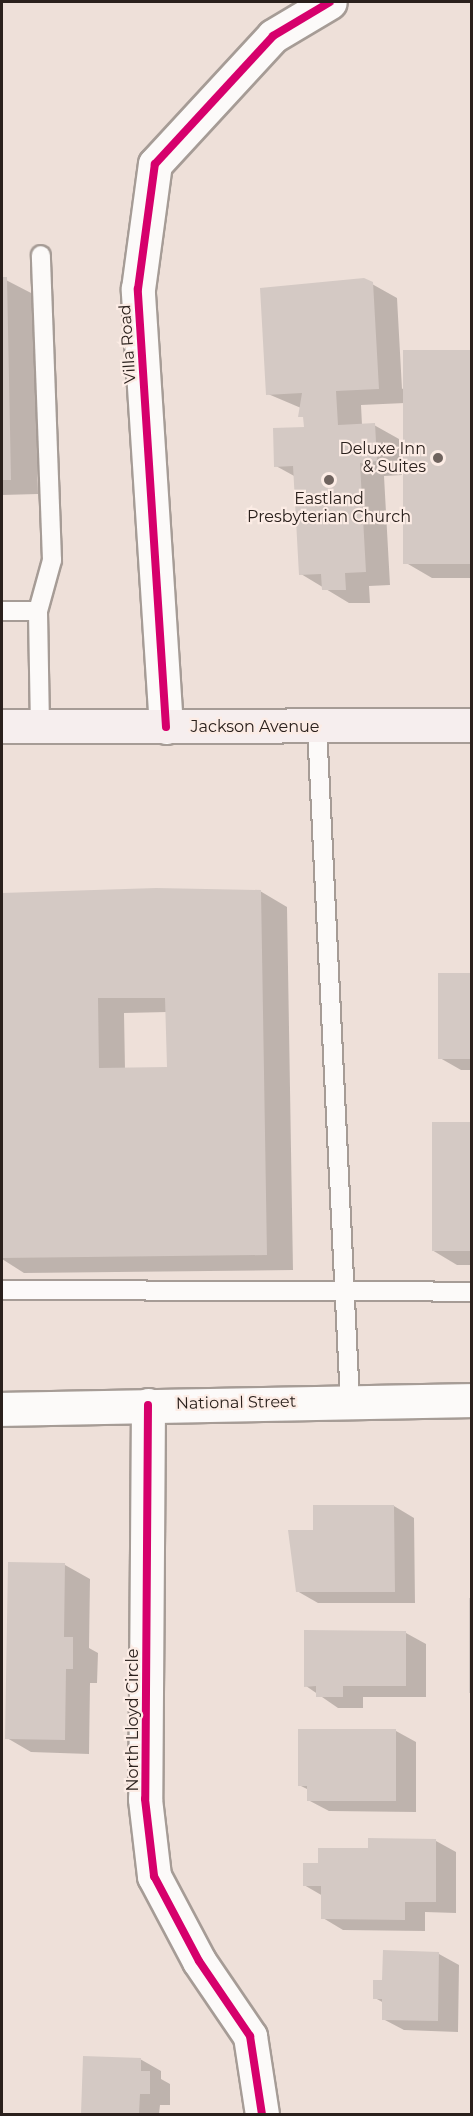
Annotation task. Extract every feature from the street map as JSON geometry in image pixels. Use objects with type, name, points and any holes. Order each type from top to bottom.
[{"type":"main road","name":"Jackson Avenue","points":[[2,726],[471,725]]},
{"type":"street","name":"Villa Road","points":[[166,727],[138,289],[155,164],[273,36],[330,2]]},
{"type":"street","name":"National Street","points":[[2,1409],[471,1400]]},
{"type":"street","name":"North Lloyd Circle","points":[[148,1405],[146,1799],[154,1876],[199,1961],[250,2036],[262,2115]]},
{"type":"lane","points":[[40,726],[38,611],[52,560],[41,255]]},
{"type":"lane","points":[[2,611],[38,611]]},
{"type":"lane","points":[[317,727],[347,1290],[350,1401]]},
{"type":"lane","points":[[2,1290],[471,1292]]},
{"type":"building","points":[[2,277],[7,277],[11,480],[2,480]]},
{"type":"building","points":[[364,278],[373,282],[379,389],[336,391],[338,425],[375,423],[377,461],[360,463],[366,572],[345,573],[346,590],[322,590],[321,574],[299,575],[293,466],[274,467],[273,428],[304,427],[303,417],[298,417],[302,393],[266,395],[260,288]]},
{"type":"building","name":"Deluxe Inn & Suites","points":[[403,350],[472,350],[472,564],[403,564]]},
{"type":"building","points":[[156,888],[261,890],[267,1255],[2,1258],[2,893]],"holes":[[[98,998],[165,998],[167,1067],[99,1068]]]},
{"type":"building","points":[[438,973],[472,973],[472,1059],[438,1059]]},
{"type":"building","points":[[432,1122],[472,1122],[472,1251],[432,1251]]},
{"type":"building","points":[[313,1505],[394,1505],[395,1592],[296,1592],[288,1530],[313,1530]]},
{"type":"building","points":[[8,1562],[65,1563],[64,1637],[73,1637],[73,1669],[66,1669],[65,1740],[5,1739]]},
{"type":"building","points":[[469,1598],[472,1598],[472,1693],[469,1693]]},
{"type":"building","points":[[304,1630],[406,1631],[406,1686],[343,1686],[343,1697],[316,1697],[316,1686],[304,1687]]},
{"type":"building","points":[[298,1729],[396,1729],[396,1801],[307,1801],[307,1786],[298,1786]]},
{"type":"building","points":[[368,1838],[436,1839],[436,1902],[405,1902],[405,1920],[321,1919],[321,1886],[303,1886],[303,1863],[318,1863],[318,1848],[368,1848]]},
{"type":"building","points":[[383,1950],[439,1952],[438,2021],[382,2020],[382,1999],[373,1999],[373,1980],[382,1980]]},
{"type":"building","points":[[83,2056],[141,2058],[141,2071],[150,2071],[150,2094],[140,2094],[139,2114],[81,2114]]},
{"type":"cycle path","points":[[166,727],[138,289],[155,164],[273,36],[330,2]]},
{"type":"cycle path","points":[[148,1405],[145,1799],[154,1876],[199,1961],[250,2036],[262,2114]]},
{"type":"place","name":"Deluxe Inn & Suites","points":[[438,458]]},
{"type":"place","name":"Eastland Presbyterian Church","points":[[329,480]]}]
